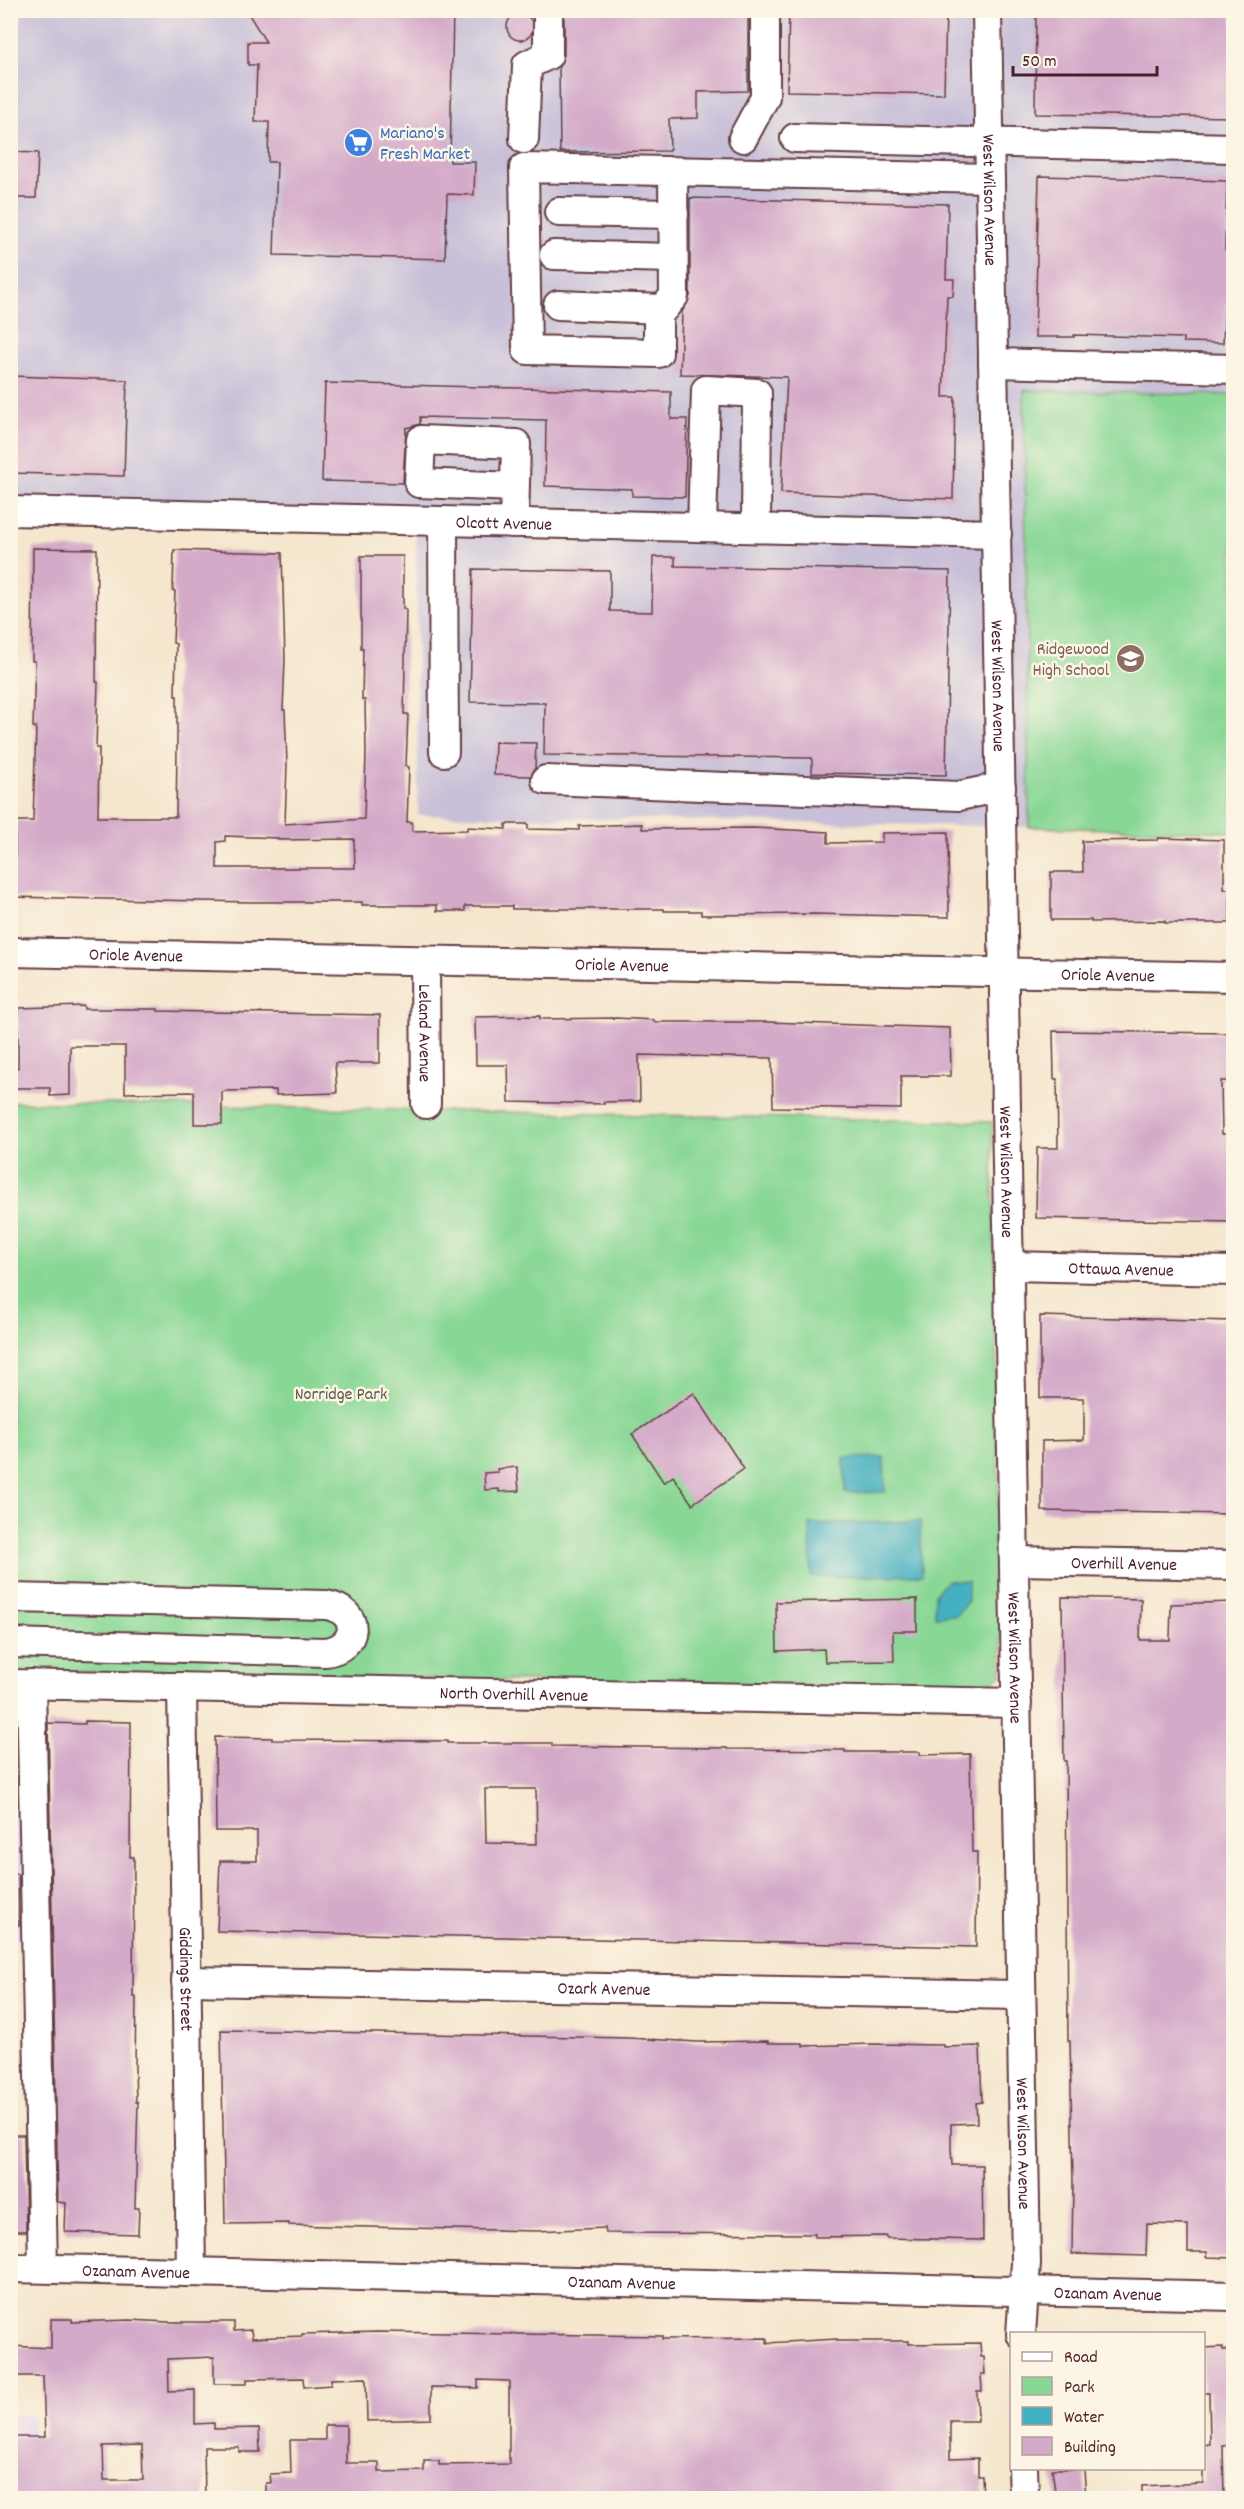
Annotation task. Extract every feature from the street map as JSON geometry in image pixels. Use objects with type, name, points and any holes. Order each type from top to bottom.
[{"type":"street","points":[[524,139],[527,65],[548,55],[548,10]]},
{"type":"street","points":[[743,138],[765,97],[765,10]]},
{"type":"street","name":"West Wilson Avenue","points":[[987,10],[1026,2263],[1021,2332]]},
{"type":"street","points":[[795,138],[1233,148]]},
{"type":"street","points":[[673,171],[674,296],[658,315],[658,353],[528,350],[524,168],[673,171],[990,178]]},
{"type":"street","points":[[559,212],[674,214]]},
{"type":"street","points":[[554,255],[674,258]]},
{"type":"street","points":[[558,305],[663,309]]},
{"type":"street","points":[[993,363],[1233,369]]},
{"type":"street","points":[[702,527],[706,390],[757,393],[756,528]]},
{"type":"street","points":[[514,523],[515,487]]},
{"type":"street","name":"Olcott Avenue","points":[[10,511],[997,534]]},
{"type":"street","points":[[443,521],[444,752]]},
{"type":"street","points":[[546,780],[959,796],[1001,787]]},
{"type":"street","name":"Oriole Avenue","points":[[10,952],[1233,977]]},
{"type":"street","name":"Leland Avenue","points":[[424,961],[426,1104]]},
{"type":"street","name":"Ottawa Avenue","points":[[1009,1266],[1233,1271]]},
{"type":"street","name":"Overhill Avenue","points":[[1014,1561],[1233,1565]]},
{"type":"street","points":[[10,1598],[326,1605],[344,1610],[350,1617],[351,1629],[349,1639],[344,1646],[336,1651],[325,1652],[10,1643]]},
{"type":"street","points":[[21,1684],[43,2268]]},
{"type":"street","name":"North Overhill Avenue","points":[[21,1684],[1017,1703]]},
{"type":"street","name":"Giddings Street","points":[[182,1687],[191,2272]]},
{"type":"street","name":"Ozark Avenue","points":[[186,1981],[1021,1995]]},
{"type":"street","name":"Ozanam Avenue","points":[[10,2268],[1233,2296]]},
{"type":"street","points":[[1023,2470],[1024,2499]]},
{"type":"shaded area","points":[[11,11],[1233,11],[1233,395],[1024,391],[1029,827],[418,815],[416,519],[11,507]]},
{"type":"shaded area","points":[[10,1698],[24,1698],[27,1938],[11,1938]]},
{"type":"shaded area","points":[[11,2415],[32,2415],[34,2498],[11,2498]]},
{"type":"green space","name":"Ridgewood High School","points":[[1024,390],[1233,395],[1233,832],[1029,827]]},
{"type":"green space","name":"Norridge Park","points":[[11,1102],[992,1122],[1002,1674],[984,1690],[11,1671]]},
{"type":"water","points":[[884,1457],[885,1492],[845,1493],[844,1458]]},
{"type":"water","points":[[920,1521],[922,1575],[811,1577],[810,1524]]},
{"type":"water","points":[[947,1581],[968,1581],[968,1601],[956,1615],[935,1616],[935,1594]]},
{"type":"building","name":"Mariano's Fresh Market","points":[[246,10],[453,10],[450,162],[475,162],[474,195],[447,194],[445,259],[274,255],[277,162],[268,162],[269,122],[255,122],[257,65],[248,65],[248,42],[266,42]]},
{"type":"building","points":[[564,10],[748,10],[748,91],[698,92],[698,118],[669,119],[670,151],[560,152],[559,66],[564,55]]},
{"type":"building","points":[[789,10],[946,10],[944,94],[787,91]]},
{"type":"building","points":[[1036,10],[1233,10],[1233,117],[1035,114]]},
{"type":"building","points":[[520,14],[529,18],[533,27],[529,36],[520,40],[511,36],[507,27],[511,18]]},
{"type":"building","points":[[10,152],[38,153],[36,198],[10,198]]},
{"type":"building","points":[[1039,176],[1227,181],[1225,250],[1233,250],[1233,300],[1225,300],[1223,343],[1183,342],[1183,338],[1074,335],[1074,337],[1035,337]]},
{"type":"building","points":[[690,198],[948,204],[946,279],[954,279],[953,296],[947,296],[943,397],[955,397],[953,499],[781,493],[787,377],[680,374],[682,312],[690,296]]},
{"type":"building","points":[[10,376],[127,380],[124,476],[10,473]]},
{"type":"building","points":[[325,383],[671,392],[671,419],[687,419],[685,497],[632,496],[632,489],[545,486],[546,420],[420,417],[420,424],[406,428],[403,483],[322,481]]},
{"type":"building","points":[[33,548],[97,549],[98,817],[176,817],[177,696],[175,696],[176,644],[173,643],[174,550],[282,553],[285,659],[283,710],[285,710],[287,764],[285,824],[364,819],[366,753],[365,700],[362,700],[361,556],[403,556],[403,609],[406,609],[404,714],[408,714],[406,766],[409,767],[407,822],[412,822],[412,831],[467,830],[467,827],[506,829],[506,824],[528,824],[528,829],[579,830],[579,826],[642,824],[642,829],[754,828],[828,832],[828,843],[882,842],[882,833],[948,832],[949,917],[814,914],[701,915],[701,911],[664,911],[664,909],[512,909],[512,906],[465,906],[465,911],[437,911],[437,905],[362,905],[362,902],[10,897],[10,860],[15,859],[15,821],[33,821],[36,727],[33,727],[35,661],[32,661]],"holes":[[[225,836],[278,838],[278,840],[354,839],[355,868],[217,868],[217,842],[225,841]]]},
{"type":"building","points":[[653,557],[675,557],[675,566],[950,571],[946,775],[812,773],[812,758],[544,755],[545,703],[470,702],[473,569],[610,571],[610,611],[652,612]]},
{"type":"building","points":[[495,742],[536,743],[535,768],[531,776],[494,775]]},
{"type":"building","points":[[1158,838],[1224,840],[1224,889],[1230,889],[1230,923],[1051,920],[1051,872],[1083,872],[1082,841],[1158,840]]},
{"type":"building","points":[[84,1006],[84,1009],[380,1015],[380,1063],[335,1063],[337,1093],[276,1095],[276,1090],[222,1092],[222,1124],[194,1124],[194,1092],[125,1093],[125,1046],[70,1046],[70,1095],[50,1096],[50,1088],[13,1088],[12,1068],[18,1068],[18,1008]]},
{"type":"building","points":[[540,1016],[540,1019],[616,1018],[654,1020],[654,1022],[767,1022],[950,1028],[951,1076],[901,1076],[901,1109],[773,1107],[772,1058],[639,1055],[640,1101],[604,1102],[604,1104],[509,1102],[508,1065],[476,1065],[475,1017]]},
{"type":"building","points":[[1053,1031],[1233,1033],[1233,1081],[1221,1081],[1222,1134],[1233,1134],[1233,1222],[1036,1218],[1037,1148],[1058,1148],[1057,1079],[1054,1079]]},
{"type":"building","points":[[1040,1316],[1233,1321],[1233,1514],[1042,1511],[1042,1441],[1084,1440],[1084,1411],[1083,1398],[1040,1398]]},
{"type":"building","points":[[694,1393],[744,1469],[692,1504],[673,1476],[664,1483],[632,1434]]},
{"type":"building","points":[[517,1467],[519,1491],[485,1490],[484,1473]]},
{"type":"building","points":[[1062,1597],[1141,1599],[1140,1640],[1170,1640],[1171,1604],[1233,1602],[1233,2258],[1207,2257],[1207,2252],[1188,2252],[1188,2225],[1147,2224],[1146,2256],[1072,2254],[1073,2182],[1070,2041],[1068,2041]]},
{"type":"building","points":[[917,1599],[917,1631],[893,1631],[894,1661],[825,1662],[824,1649],[777,1651],[776,1602]]},
{"type":"building","points":[[85,1721],[131,1722],[130,1857],[134,1857],[133,1997],[136,1997],[135,2067],[136,2102],[138,2102],[135,2208],[139,2208],[138,2234],[65,2232],[66,2203],[58,2202],[48,1723],[85,1724]]},
{"type":"building","points":[[215,1737],[272,1738],[272,1740],[552,1743],[552,1746],[845,1750],[845,1752],[920,1752],[920,1755],[970,1754],[972,1852],[977,1852],[976,1947],[217,1931],[220,1861],[257,1861],[257,1831],[216,1831]],"holes":[[[485,1789],[536,1789],[537,1844],[486,1843]]]},
{"type":"building","points":[[10,1874],[18,1874],[19,1925],[10,1925]]},
{"type":"building","points":[[221,2030],[628,2038],[698,2042],[768,2041],[768,2043],[803,2043],[803,2046],[873,2044],[980,2046],[982,2102],[976,2103],[977,2123],[951,2124],[951,2148],[952,2165],[982,2165],[983,2240],[886,2238],[886,2236],[815,2237],[815,2234],[605,2233],[605,2228],[535,2231],[289,2225],[289,2223],[225,2224]]},
{"type":"building","points":[[10,2135],[24,2135],[26,2231],[10,2231]]},
{"type":"building","points":[[51,2319],[72,2319],[72,2322],[130,2320],[234,2322],[234,2331],[251,2330],[252,2338],[377,2332],[662,2336],[662,2339],[767,2338],[767,2343],[837,2339],[837,2341],[908,2341],[908,2344],[980,2343],[985,2374],[981,2374],[982,2391],[977,2391],[978,2421],[950,2421],[950,2459],[978,2458],[978,2476],[982,2476],[983,2499],[266,2499],[266,2483],[271,2483],[270,2474],[291,2473],[290,2440],[325,2440],[325,2425],[346,2425],[346,2463],[379,2463],[379,2472],[424,2471],[424,2461],[439,2461],[439,2465],[509,2464],[509,2381],[478,2380],[478,2388],[431,2387],[431,2419],[367,2421],[366,2378],[331,2379],[331,2385],[304,2387],[303,2378],[247,2379],[247,2384],[214,2384],[214,2357],[168,2359],[169,2391],[195,2390],[195,2424],[214,2423],[214,2429],[259,2428],[260,2452],[239,2452],[239,2447],[204,2447],[205,2499],[10,2499],[10,2437],[45,2437],[43,2376],[10,2376],[10,2346],[51,2348]],"holes":[[[142,2445],[143,2480],[104,2480],[103,2446]]]},
{"type":"building","points":[[1223,2347],[1223,2350],[1233,2350],[1233,2445],[1223,2445],[1224,2499],[1142,2499],[1142,2486],[1203,2483],[1205,2445],[1210,2444],[1209,2393],[1205,2393],[1205,2348]]},
{"type":"building","points":[[1052,2470],[1084,2470],[1086,2499],[1056,2499]]},
{"type":"place","name":"Mariano's Fresh Market","points":[[359,142]]},
{"type":"place","name":"Ridgewood High School","points":[[1130,658]]}]
